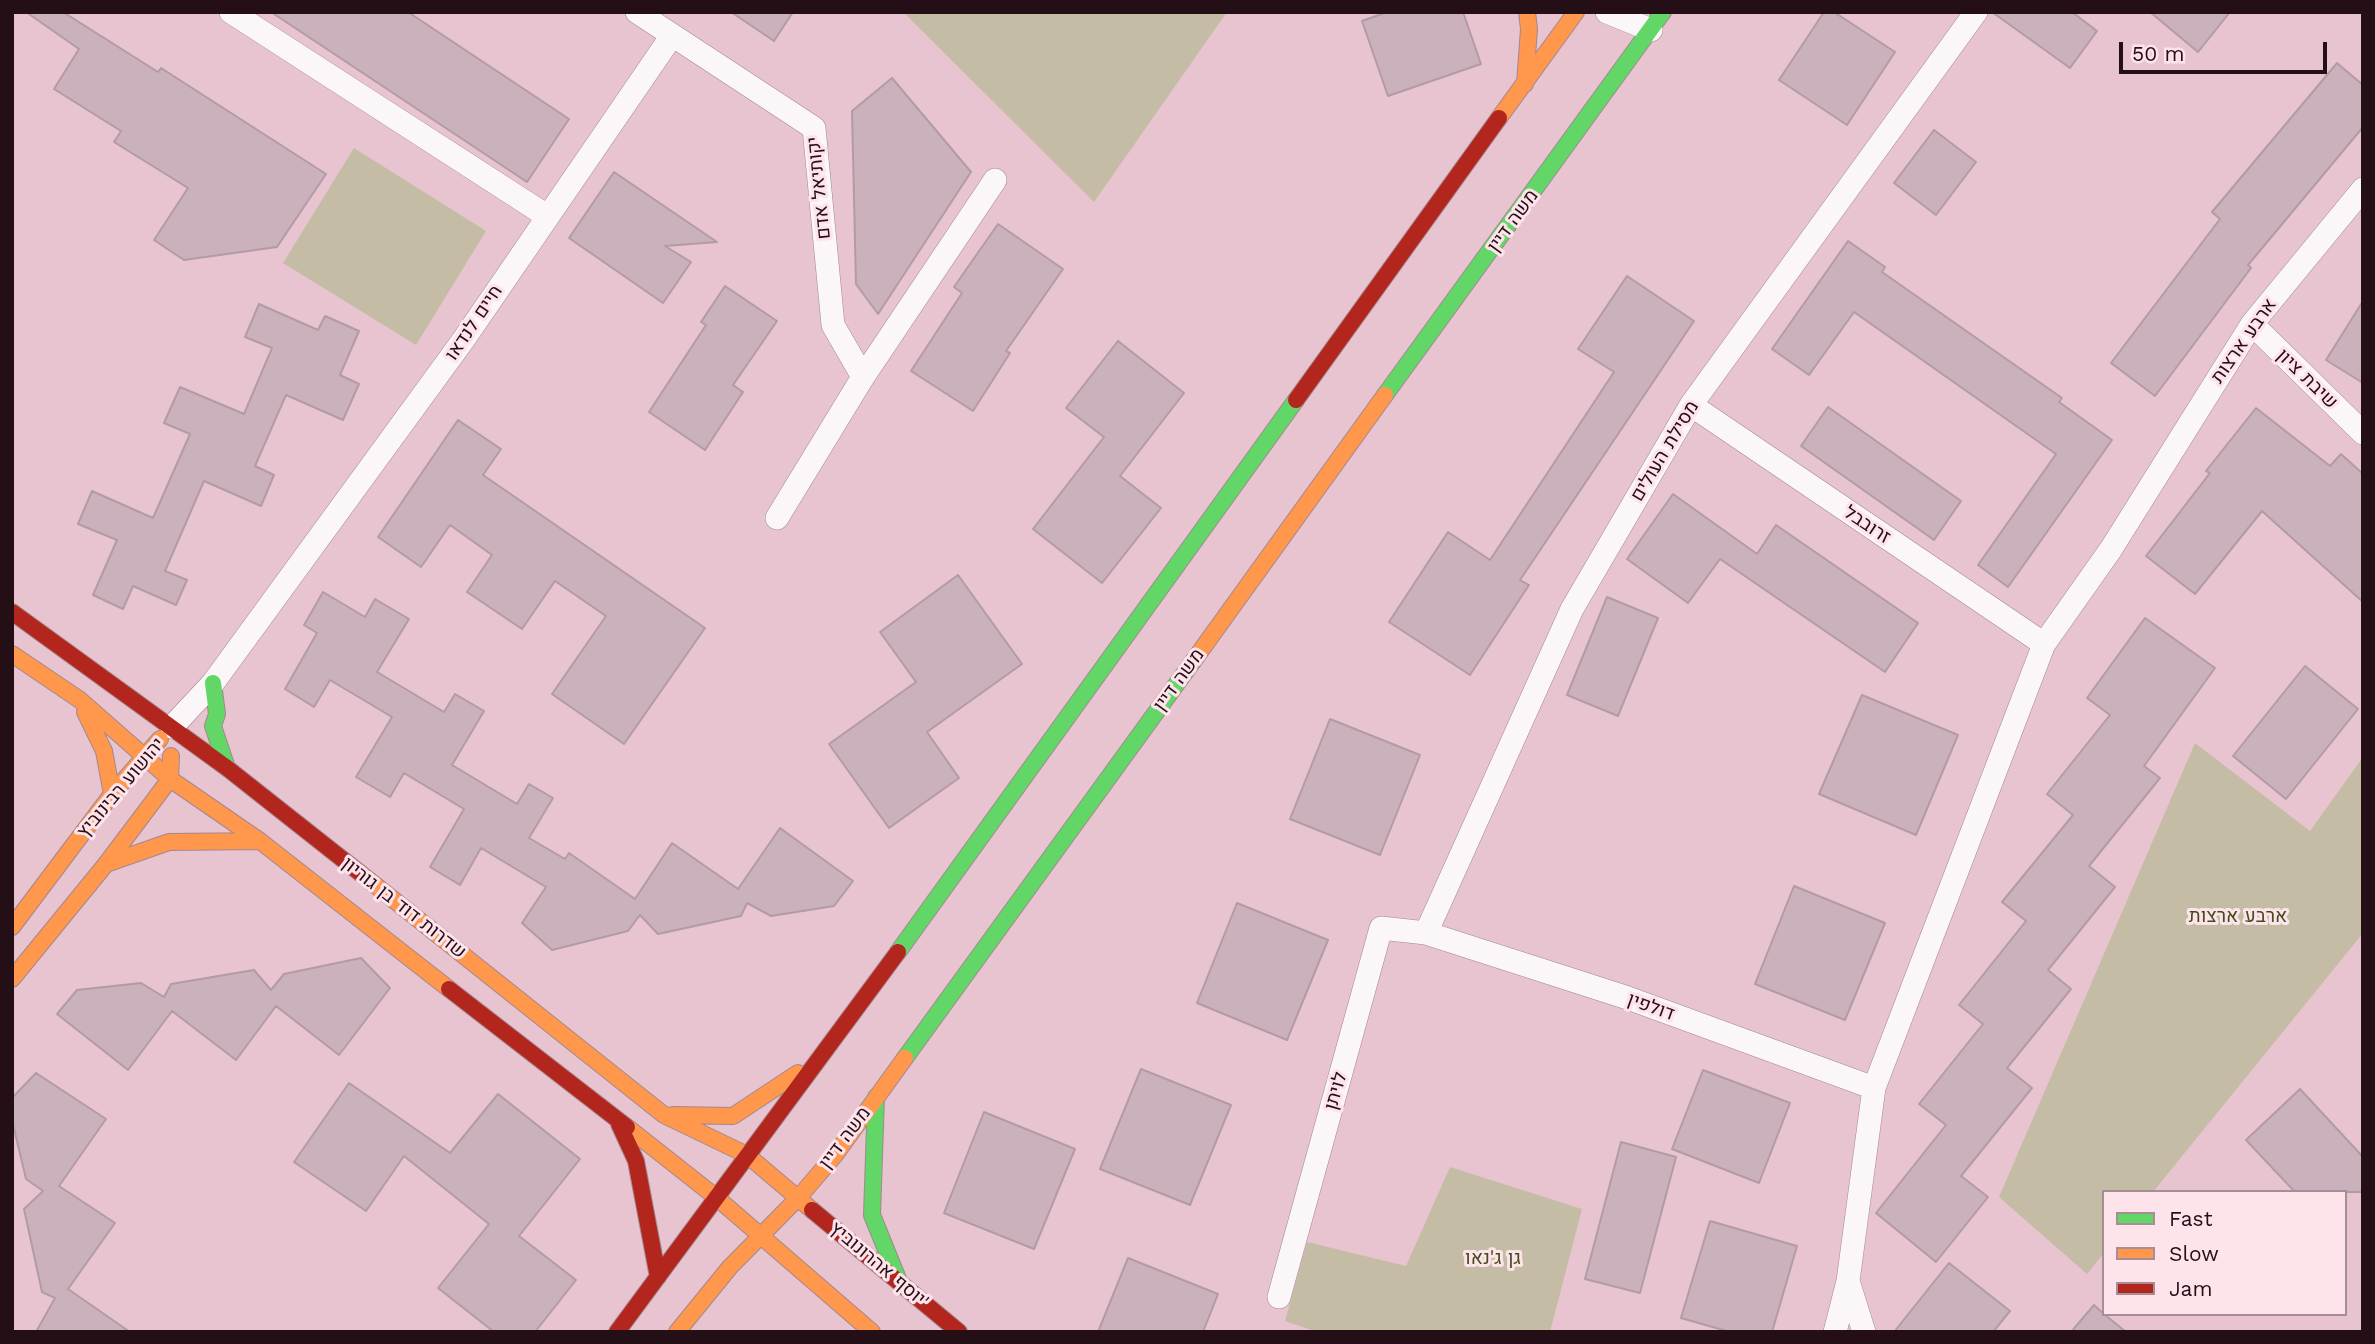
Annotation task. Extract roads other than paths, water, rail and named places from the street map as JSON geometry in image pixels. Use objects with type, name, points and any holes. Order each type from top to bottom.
[{"type":"main road","points":[[1525,84],[1529,29],[1527,12]]},
{"type":"main road","points":[[617,1332],[821,1058],[1576,12]]},
{"type":"main road","name":"משה דיין","points":[[677,1332],[759,1236],[799,1197],[835,1155],[1657,21]]},
{"type":"main road","name":"שדרות דוד בן גוריון","points":[[12,612],[227,768],[664,1115],[747,1155],[799,1197]]},
{"type":"main road","name":"שדרות דוד בן גוריון","points":[[12,654],[80,700],[146,755],[170,779],[260,841],[717,1198],[759,1236]]},
{"type":"main road","points":[[213,683],[217,714],[213,726],[227,768]]},
{"type":"main road","points":[[80,700],[104,751],[112,794]]},
{"type":"main road","name":"יהושוע רבינוביץ","points":[[12,927],[112,794],[172,727]]},
{"type":"main road","name":"יהושוע רבינוביץ","points":[[12,979],[106,864],[170,779],[172,727]]},
{"type":"main road","points":[[106,864],[169,842],[260,841]]},
{"type":"main road","points":[[664,1115],[733,1116],[821,1058]]},
{"type":"main road","points":[[876,1097],[872,1215],[900,1284]]},
{"type":"main road","points":[[616,1119],[636,1161],[658,1277]]},
{"type":"main road","name":"יוסף אהרונוביץ'","points":[[799,1197],[960,1332]]},
{"type":"main road","points":[[759,1236],[872,1332]]},
{"type":"street","points":[[232,12],[547,216],[671,37],[636,12]]},
{"type":"street","points":[[1607,12],[1657,21]]},
{"type":"street","points":[[1635,12],[1657,21]]},
{"type":"street","name":"מסילת העולים","points":[[1426,933],[1572,609],[1691,405],[1976,12]]},
{"type":"street","name":"יקותיאל אדם","points":[[671,37],[814,128],[833,325],[863,377]]},
{"type":"street","points":[[777,517],[863,377],[995,180]]},
{"type":"street","name":"ארבע ארצות","points":[[1835,1332],[1848,1281],[1874,1088],[2044,644],[2112,549],[2252,324],[2363,189]]},
{"type":"street","name":"חיים לנדאו","points":[[172,727],[213,683],[464,339],[547,216]]},
{"type":"street","name":"שיבת ציון","points":[[2252,324],[2363,433]]},
{"type":"street","name":"זרובבל","points":[[1691,405],[2044,644]]},
{"type":"street","name":"לויתן","points":[[1279,1297],[1381,928],[1426,933]]},
{"type":"street","name":"דולפין","points":[[1426,933],[1628,998],[1874,1088]]},
{"type":"street","name":"ארבע ארצות","points":[[1848,1281],[1864,1332]]},
{"type":"park label","name":"גן ג'נאו","points":[[1493,1258]]}]
